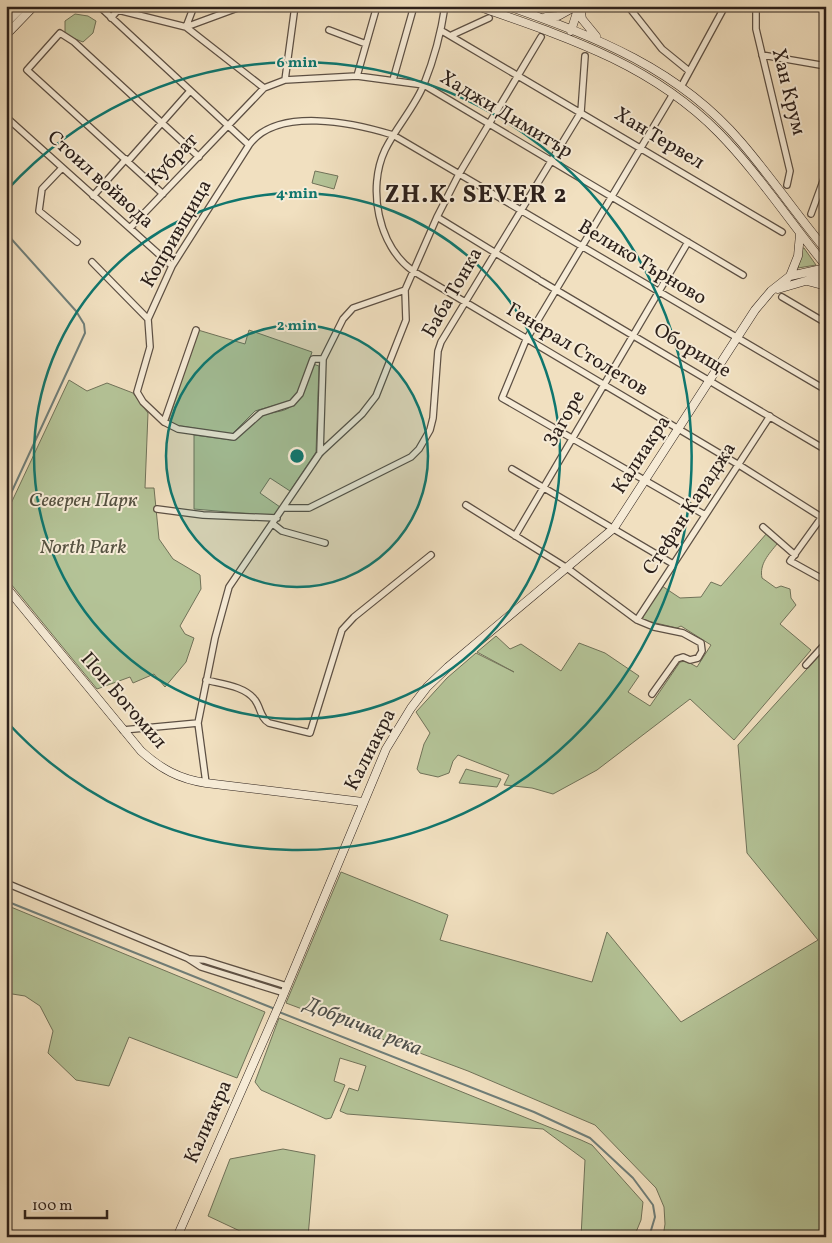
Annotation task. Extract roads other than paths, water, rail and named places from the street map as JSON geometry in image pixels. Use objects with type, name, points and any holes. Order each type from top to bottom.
[{"type":"street","points":[[6,23],[23,6]]},
{"type":"street","points":[[6,35],[34,6]]},
{"type":"street","points":[[99,6],[248,145]]},
{"type":"street","points":[[186,27],[194,6]]},
{"type":"street","points":[[186,27],[243,6]]},
{"type":"street","points":[[285,80],[295,6]]},
{"type":"street","points":[[357,76],[377,6]]},
{"type":"street","points":[[393,80],[414,6]]},
{"type":"street","name":"Генерал Столетов","points":[[446,6],[442,31],[424,85],[393,136],[380,162],[376,205],[385,234],[403,263],[413,272],[824,518]]},
{"type":"street","points":[[477,6],[569,38],[623,62],[673,94],[703,118],[733,148],[826,267]]},
{"type":"street","points":[[508,6],[599,39],[634,57],[680,87],[710,111],[742,142],[826,250]]},
{"type":"street","points":[[569,38],[578,6]]},
{"type":"street","points":[[541,18],[558,16],[578,6]]},
{"type":"street","points":[[578,6],[586,26],[599,39]]},
{"type":"street","points":[[628,6],[662,49],[689,71]]},
{"type":"street","points":[[680,87],[726,6]]},
{"type":"street","name":"Хан Крум","points":[[756,6],[756,29],[790,171],[787,185]]},
{"type":"street","points":[[111,18],[119,8],[186,27],[264,88]]},
{"type":"street","points":[[452,35],[489,18]]},
{"type":"street","points":[[329,30],[366,44]]},
{"type":"street","name":"Хан Тервел","points":[[442,31],[452,35],[640,146],[782,232]]},
{"type":"street","points":[[163,194],[27,70],[60,33],[74,42],[199,157]]},
{"type":"street","points":[[206,783],[198,723],[206,680],[229,587],[320,453],[362,414],[376,396],[406,320],[405,290],[437,218],[459,174],[541,37]]},
{"type":"street","points":[[762,55],[826,66]]},
{"type":"street","points":[[581,112],[585,56]]},
{"type":"street","name":"Хаджи Димитър","points":[[239,115],[264,88],[285,80],[357,76],[424,85],[743,275]]},
{"type":"street","points":[[93,196],[190,91]]},
{"type":"street","points":[[673,94],[610,196],[557,290],[526,340],[502,398],[646,479],[705,515]]},
{"type":"street","name":"Баба Тонка","points":[[284,508],[309,508],[411,457],[419,449],[430,430],[433,418],[438,351],[520,210],[581,112]]},
{"type":"street","name":"Кубрат","points":[[130,228],[239,115]]},
{"type":"street","name":"Стоил войвода","points":[[6,117],[172,266]]},
{"type":"street","name":"Велико Търново","points":[[248,145],[259,133],[269,128],[311,121],[366,127],[393,136],[826,390]]},
{"type":"street","name":"Копривщица","points":[[248,145],[172,266],[148,319],[150,347],[137,392],[143,402],[164,422],[178,429],[234,437],[261,413],[292,403],[300,394],[313,359],[323,359]]},
{"type":"street","points":[[62,168],[42,189],[39,211],[77,242]]},
{"type":"street","points":[[811,214],[826,173]]},
{"type":"street","name":"Оборище","points":[[437,218],[826,450]]},
{"type":"street","points":[[810,231],[826,241]]},
{"type":"street","points":[[790,276],[798,256],[800,234]]},
{"type":"street","name":"Загоре","points":[[515,536],[688,242]]},
{"type":"street","points":[[92,262],[148,319]]},
{"type":"street","name":"Калиакра","points":[[177,1237],[280,1003],[363,802],[398,726],[427,687],[482,638],[614,528],[737,338],[771,291],[790,276],[826,267]]},
{"type":"street","points":[[771,291],[802,280],[826,275]]},
{"type":"street","points":[[802,280],[826,286]]},
{"type":"street","points":[[320,453],[323,359],[343,319],[350,310],[405,290]]},
{"type":"street","points":[[782,298],[826,323]]},
{"type":"street","points":[[164,422],[196,330]]},
{"type":"street","name":"Стефан Караджа","points":[[638,620],[770,416]]},
{"type":"street","points":[[512,470],[673,564]]},
{"type":"street","points":[[466,505],[567,568],[638,620],[654,627],[691,636],[703,646],[702,651],[694,660],[683,657],[677,660],[652,694]]},
{"type":"street","points":[[157,508],[203,515],[277,518]]},
{"type":"street","points":[[824,518],[790,561],[826,581]]},
{"type":"street","points":[[273,524],[282,531],[325,544]]},
{"type":"street","points":[[763,527],[795,555]]},
{"type":"street","points":[[206,680],[250,695],[258,704],[264,720],[269,723],[310,733],[342,630],[354,617],[431,555]]},
{"type":"street","name":"Поп Богомил","points":[[6,587],[141,751],[168,773],[186,780],[206,783],[363,802]]},
{"type":"street","points":[[806,665],[826,643]]},
{"type":"street","points":[[123,730],[198,723]]},
{"type":"street","points":[[6,883],[188,958],[204,960],[285,990]]},
{"type":"waterway","name":"Добричка река","points":[[6,233],[76,311],[84,324],[85,333],[6,504]]},
{"type":"waterway","name":"Добричка река","points":[[6,901],[275,1009]]},
{"type":"waterway","name":"Добричка река","points":[[279,1012],[534,1112],[590,1138],[633,1178],[653,1205],[655,1217],[649,1237]]},
{"type":"district","name":"ZH.K. SEVER 2","points":[[476,195]]},
{"type":"park label","name":"Северен Парк","points":[[83,501]]},
{"type":"park label","name":"North Park","points":[[83,548]]}]
